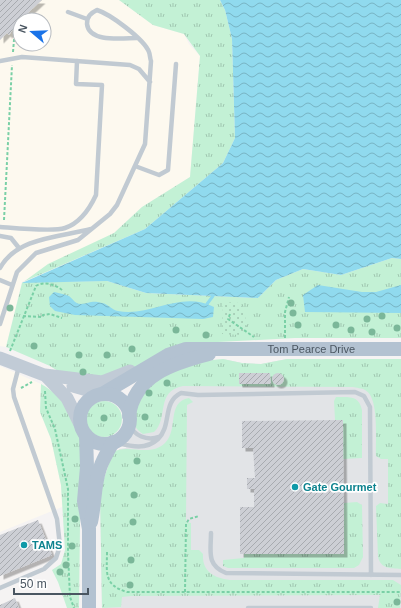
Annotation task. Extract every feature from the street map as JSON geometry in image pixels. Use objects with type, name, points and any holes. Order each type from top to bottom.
[{"type":"main road","name":"Tom Pearce Drive","points":[[101,394],[168,355],[193,348],[223,350],[401,349]]},
{"type":"main road","name":"Tom Pearce Drive","points":[[129,420],[130,407],[136,394],[144,383],[151,377],[177,363],[223,350]]},
{"type":"main road","points":[[83,429],[96,442],[104,444],[114,442],[121,438],[129,420],[127,409],[120,400],[110,394],[94,396],[82,408],[83,429],[87,467],[84,501],[89,529],[90,608]]},
{"type":"main road","points":[[89,529],[96,501],[98,475],[114,442]]},
{"type":"street","points":[[41,382],[102,382],[114,379],[168,355]]},
{"type":"street","points":[[7,358],[67,398],[83,429]]},
{"type":"street","points":[[41,382],[101,394]]},
{"type":"lane","points":[[0,324],[17,272],[36,253],[78,240],[110,214],[117,205],[143,150],[146,138],[150,82],[149,52],[137,38],[107,13],[97,10],[90,13],[87,19],[88,26],[93,34],[102,37],[137,38]]},
{"type":"lane","points":[[68,12],[87,19]]},
{"type":"lane","points":[[0,61],[32,57],[130,65],[139,69],[150,82]]},
{"type":"lane","points":[[2,227],[64,228],[82,217],[91,206],[96,195],[102,85],[76,84],[77,61]]},
{"type":"lane","points":[[135,166],[159,175],[168,170],[176,64]]},
{"type":"lane","points":[[0,268],[19,248],[34,242],[91,229]]},
{"type":"lane","points":[[0,236],[11,238],[19,248]]},
{"type":"lane","points":[[0,280],[12,285]]},
{"type":"lane","points":[[0,588],[44,569],[56,558],[60,546],[58,519],[14,397],[14,386],[7,358]]},
{"type":"lane","points":[[114,442],[146,447],[160,436],[166,425],[171,402],[181,393],[198,395],[356,392],[364,396],[370,407],[371,575]]},
{"type":"lane","points":[[129,420],[133,431],[142,437],[156,438],[160,436]]},
{"type":"lane","points":[[211,533],[211,560],[216,569],[226,573],[401,575]]},
{"type":"lane","points":[[248,608],[371,608]]},
{"type":"path","points":[[2,227],[13,52]]},
{"type":"path","points":[[7,358],[36,286],[44,283],[56,286],[62,290]]},
{"type":"path","points":[[285,349],[285,312],[289,298]]},
{"type":"path","points":[[23,316],[42,317],[43,315],[50,314],[62,318]]},
{"type":"path","points":[[230,314],[228,319],[256,339]]},
{"type":"path","points":[[14,386],[22,388],[27,384],[41,382],[45,391],[46,408],[55,430],[68,489],[70,597],[74,608]]},
{"type":"path","points":[[185,592],[186,524],[189,519],[199,516]]},
{"type":"path","points":[[107,552],[107,577],[111,584],[117,589],[127,592],[401,592]]},
{"type":"shaded area","points":[[0,0],[119,0],[153,25],[184,34],[189,44],[200,56],[190,177],[142,207],[114,233],[22,282],[6,347],[0,346]]},
{"type":"shaded area","points":[[223,359],[242,363],[261,364],[287,359],[401,359],[401,608],[102,608],[100,490],[119,449],[126,448],[133,423],[134,409]]},
{"type":"shaded area","points":[[0,366],[41,384],[40,412],[51,439],[61,485],[62,507],[0,532]]},
{"type":"green space","points":[[119,0],[220,0],[225,10],[232,39],[235,138],[223,163],[145,229],[24,282],[48,264],[114,233],[142,207],[190,177],[200,56],[184,34],[153,25]]},
{"type":"green space","points":[[392,258],[401,259],[401,338],[295,338],[199,343],[126,372],[95,379],[61,373],[50,366],[6,347],[23,282],[107,281],[146,293],[258,298],[276,280],[303,269],[341,275]]},
{"type":"green space","points":[[236,302],[243,307],[248,329],[244,335],[222,334],[223,303]]},
{"type":"green space","points":[[223,359],[242,363],[261,364],[287,359],[401,359],[401,569],[384,566],[379,561],[378,557],[376,506],[380,503],[388,504],[388,459],[381,459],[376,456],[375,410],[370,395],[365,390],[353,387],[183,386],[174,389],[165,399],[161,420],[154,432],[143,434],[138,430],[133,419],[134,409],[142,393],[154,380],[189,365]]},
{"type":"green space","points":[[41,384],[57,395],[67,408],[81,441],[79,608],[67,608],[52,570],[61,564],[65,550],[61,485],[51,439],[40,412]]},
{"type":"green space","points":[[336,397],[353,398],[356,399],[361,405],[362,458],[343,459],[343,420],[335,420],[334,401]]},
{"type":"green space","points":[[189,398],[193,402],[187,405],[186,522],[191,523],[191,550],[199,550],[203,554],[204,565],[210,573],[230,580],[393,580],[401,585],[400,608],[378,608],[380,595],[131,596],[122,597],[121,607],[102,608],[100,490],[113,452],[126,449],[152,449],[165,443],[171,431],[175,410],[182,401]]},
{"type":"green space","points":[[104,401],[117,406],[122,419],[117,432],[104,437],[91,432],[86,419],[91,406]]},
{"type":"green space","points":[[357,502],[362,505],[363,557],[359,565],[354,568],[228,568],[223,566],[223,560],[244,558],[244,554],[344,554],[344,503]]},
{"type":"water","points":[[220,0],[401,0],[401,259],[392,258],[341,275],[303,269],[276,280],[258,298],[146,293],[107,281],[22,283],[145,229],[223,163],[235,138],[232,39],[225,10]]},
{"type":"water","points":[[318,285],[362,292],[376,292],[401,285],[401,313],[305,312],[303,295]]},
{"type":"water","points":[[54,292],[69,296],[79,304],[99,302],[118,311],[130,312],[143,311],[178,302],[189,301],[202,303],[214,307],[213,317],[203,319],[75,315],[55,311],[50,306],[49,297]]},
{"type":"building","points":[[0,0],[42,0],[29,12],[12,12],[12,31],[9,35],[7,33],[0,40]]},
{"type":"building","points":[[239,373],[270,373],[271,384],[239,384]]},
{"type":"building","points":[[278,373],[282,375],[284,379],[282,383],[278,385],[274,383],[272,379],[274,375]]},
{"type":"building","name":"Gate Gourmet","points":[[343,420],[344,554],[240,554],[240,507],[254,507],[254,489],[247,489],[247,478],[255,478],[253,448],[242,448],[242,421]]},
{"type":"building","name":"TAMS","points":[[38,520],[52,555],[0,576],[0,535]]},
{"type":"building","points":[[15,598],[19,608],[0,608],[0,605]]},
{"type":"waterway","points":[[207,304],[213,296]]},
{"type":"place","name":"Gate Gourmet","points":[[295,487]]},
{"type":"place","name":"TAMS","points":[[24,545]]}]
